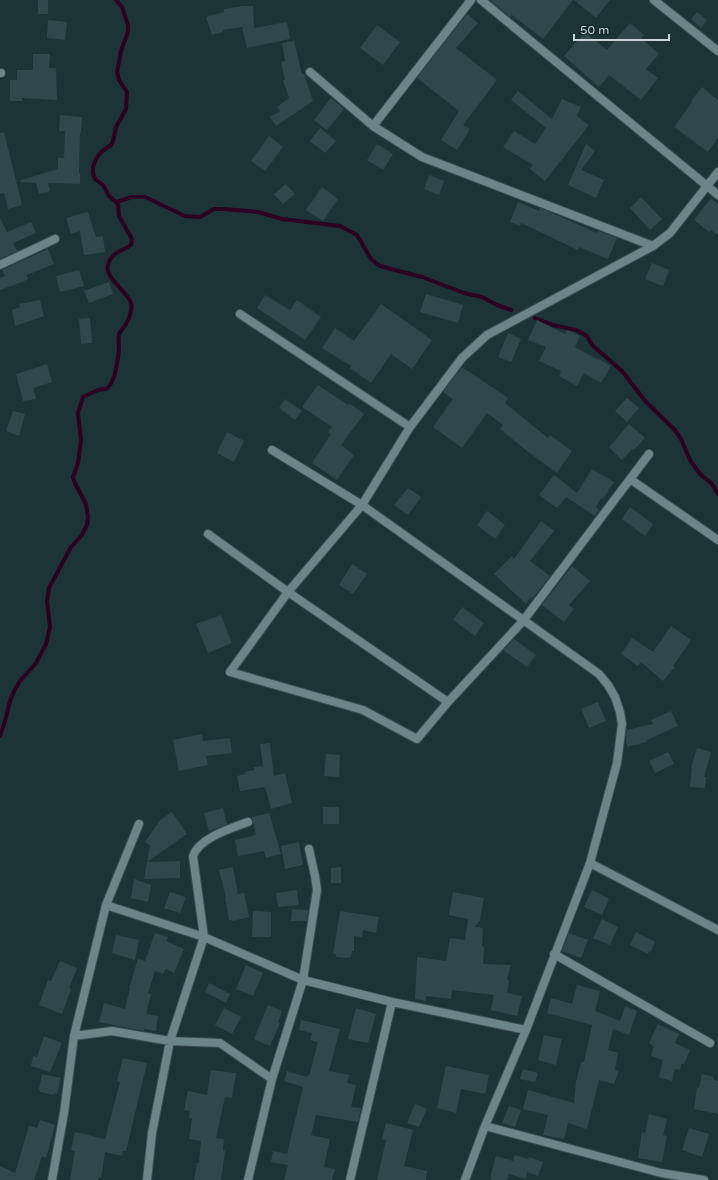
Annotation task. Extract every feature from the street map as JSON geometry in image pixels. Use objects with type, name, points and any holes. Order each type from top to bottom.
[{"type":"street","points":[[373,126],[471,0]]},
{"type":"street","points":[[481,0],[718,195]]},
{"type":"street","points":[[654,0],[718,51]]},
{"type":"street","points":[[310,72],[373,126],[422,157],[653,246]]},
{"type":"street","points":[[649,454],[523,621],[417,738],[363,710],[230,672],[288,592],[362,505],[410,427],[462,358],[488,336],[653,246],[670,233],[718,172]]},
{"type":"street","points":[[0,265],[55,239]]},
{"type":"street","points":[[240,314],[410,427]]},
{"type":"street","points":[[272,450],[362,505],[599,674],[608,685],[620,712],[622,724],[617,763],[590,863],[526,1030],[485,1126],[465,1180]]},
{"type":"street","points":[[630,479],[718,540]]},
{"type":"street","points":[[208,534],[288,592],[448,702]]},
{"type":"street","points":[[147,1180],[152,1133],[170,1041],[204,937],[193,860],[195,851],[215,836],[229,828],[248,822]]},
{"type":"street","points":[[52,1180],[64,1113],[74,1036],[106,905],[139,824]]},
{"type":"street","points":[[248,1180],[272,1079],[303,980],[317,890],[309,848]]},
{"type":"street","points":[[590,863],[718,930]]},
{"type":"street","points":[[106,905],[204,937],[303,980],[392,1002],[526,1030]]},
{"type":"street","points":[[554,954],[710,1043]]},
{"type":"street","points":[[350,1180],[392,1002]]},
{"type":"street","points":[[74,1036],[112,1031],[170,1041],[220,1043],[272,1079]]},
{"type":"street","points":[[485,1126],[659,1176],[704,1180]]},
{"type":"building","points":[[38,0],[48,0],[48,14],[38,14]]},
{"type":"building","points":[[490,0],[573,0],[543,39],[512,15],[510,17]]},
{"type":"building","points":[[574,0],[610,0],[596,18]]},
{"type":"building","points":[[253,6],[254,28],[287,22],[290,39],[247,48],[242,27],[222,30],[223,32],[212,35],[206,17],[224,12],[224,9]]},
{"type":"building","points":[[697,12],[707,20],[701,28],[691,19]]},
{"type":"building","points":[[467,14],[478,23],[456,48],[497,80],[463,125],[470,129],[457,150],[441,140],[459,111],[417,78]]},
{"type":"building","points":[[48,20],[67,22],[65,40],[47,38]]},
{"type":"building","points":[[630,23],[644,35],[641,38],[659,54],[646,69],[658,78],[641,100],[609,75],[599,87],[564,56],[585,32],[607,50]]},
{"type":"building","points":[[377,25],[400,42],[383,65],[360,48]]},
{"type":"building","points":[[294,41],[302,74],[304,74],[313,101],[276,126],[270,117],[280,111],[277,107],[289,98],[283,80],[285,80],[281,62],[285,61],[282,43]]},
{"type":"building","points":[[33,54],[50,54],[49,68],[56,68],[57,100],[22,98],[22,101],[10,101],[10,80],[17,80],[17,70],[33,70]]},
{"type":"building","points":[[702,87],[718,100],[718,138],[708,152],[674,127]]},
{"type":"building","points":[[518,91],[552,119],[562,99],[581,107],[577,116],[589,125],[545,181],[530,169],[533,165],[503,147],[514,131],[535,144],[546,128],[511,100]]},
{"type":"building","points":[[331,98],[344,109],[327,130],[314,120]]},
{"type":"building","points":[[60,115],[82,117],[80,133],[80,184],[48,183],[50,191],[39,194],[36,183],[21,182],[21,180],[58,169],[58,158],[64,158],[65,131],[59,131]]},
{"type":"building","points":[[320,128],[336,141],[325,153],[310,141]]},
{"type":"building","points":[[4,132],[22,205],[8,209],[4,193],[0,194],[0,133]]},
{"type":"building","points":[[269,136],[283,147],[265,171],[251,161]]},
{"type":"building","points":[[377,144],[393,154],[383,170],[367,160]]},
{"type":"building","points":[[586,144],[595,151],[581,170],[604,180],[596,198],[568,185]]},
{"type":"building","points":[[429,175],[444,181],[439,195],[424,189]]},
{"type":"building","points":[[286,184],[295,194],[283,204],[274,194]]},
{"type":"building","points":[[322,187],[338,199],[323,221],[306,210]]},
{"type":"building","points":[[641,197],[662,219],[650,230],[630,208]]},
{"type":"building","points":[[711,198],[718,204],[718,235],[711,230],[709,232],[694,220]]},
{"type":"building","points":[[518,202],[539,211],[540,208],[597,233],[598,231],[617,238],[608,259],[579,247],[578,250],[521,223],[520,226],[510,222]]},
{"type":"building","points":[[88,212],[96,237],[103,236],[105,252],[84,255],[80,231],[71,234],[66,218]]},
{"type":"building","points":[[0,218],[7,232],[31,222],[36,233],[13,243],[17,251],[0,259]]},
{"type":"building","points":[[48,249],[54,264],[27,275],[28,279],[22,282],[0,290],[0,278],[5,276],[2,270]]},
{"type":"building","points":[[652,263],[669,270],[663,286],[645,279]]},
{"type":"building","points":[[79,270],[84,286],[60,292],[56,276]]},
{"type":"building","points":[[109,282],[113,294],[89,303],[84,291]]},
{"type":"building","points":[[426,294],[463,305],[458,323],[420,312]]},
{"type":"building","points":[[265,295],[290,310],[297,300],[321,317],[305,340],[257,308]]},
{"type":"building","points":[[40,300],[44,316],[15,326],[12,310],[20,307],[19,304]]},
{"type":"building","points":[[381,304],[432,340],[412,369],[391,354],[371,383],[350,368],[351,366],[322,348],[335,328],[354,341]]},
{"type":"building","points":[[90,318],[92,343],[81,344],[79,319]]},
{"type":"building","points":[[537,320],[565,334],[567,330],[580,336],[575,347],[611,366],[601,383],[584,373],[577,386],[559,376],[561,371],[539,361],[546,347],[528,340]]},
{"type":"building","points":[[508,333],[521,339],[511,362],[498,357]]},
{"type":"building","points":[[47,364],[52,382],[33,388],[36,399],[23,401],[16,374]]},
{"type":"building","points":[[462,367],[508,398],[505,403],[548,438],[550,435],[572,451],[557,473],[500,429],[503,425],[487,413],[462,448],[433,427],[453,399],[443,392]]},
{"type":"building","points":[[318,385],[348,405],[349,403],[364,414],[341,445],[354,455],[337,480],[312,463],[331,434],[328,432],[332,427],[302,407]]},
{"type":"building","points":[[627,398],[639,408],[627,422],[615,411]]},
{"type":"building","points":[[285,399],[302,411],[295,420],[279,408]]},
{"type":"building","points":[[13,411],[25,414],[19,436],[6,431]]},
{"type":"building","points":[[629,424],[645,438],[622,460],[609,447]]},
{"type":"building","points":[[227,432],[244,441],[234,462],[217,453]]},
{"type":"building","points":[[592,469],[614,482],[603,499],[601,498],[596,507],[599,510],[595,516],[566,497],[557,508],[539,495],[554,475],[577,493]]},
{"type":"building","points":[[408,488],[421,497],[408,515],[394,505]]},
{"type":"building","points":[[630,507],[653,524],[645,536],[622,519]]},
{"type":"building","points":[[487,511],[505,525],[495,539],[477,525]]},
{"type":"building","points":[[541,521],[554,531],[530,561],[550,576],[533,598],[531,597],[526,604],[494,574],[512,556],[514,559]]},
{"type":"building","points":[[352,564],[367,574],[353,594],[339,585]]},
{"type":"building","points":[[572,566],[590,581],[569,605],[574,609],[564,622],[542,605]]},
{"type":"building","points":[[462,607],[484,623],[475,636],[453,620]]},
{"type":"building","points":[[221,615],[232,643],[208,653],[196,624]]},
{"type":"building","points":[[671,626],[691,640],[673,666],[675,667],[663,681],[641,662],[638,666],[621,654],[632,638],[653,652]]},
{"type":"building","points":[[514,639],[536,655],[527,667],[503,650]]},
{"type":"building","points":[[598,702],[606,721],[589,728],[581,709]]},
{"type":"building","points":[[671,711],[678,726],[647,740],[647,742],[627,747],[627,730],[653,724],[651,720]]},
{"type":"building","points":[[202,734],[203,741],[230,738],[232,753],[206,756],[208,765],[179,771],[173,740]]},
{"type":"building","points":[[270,743],[274,776],[285,773],[292,803],[271,809],[265,787],[240,791],[237,776],[245,774],[244,772],[254,770],[254,767],[263,766],[260,744]]},
{"type":"building","points":[[697,748],[711,752],[704,777],[706,777],[705,788],[690,787],[692,764]]},
{"type":"building","points":[[668,752],[674,764],[655,773],[649,761]]},
{"type":"building","points":[[326,754],[340,755],[339,777],[324,776]]},
{"type":"building","points":[[323,807],[339,807],[339,824],[323,824]]},
{"type":"building","points":[[223,808],[227,824],[209,831],[204,813]]},
{"type":"building","points":[[172,812],[187,834],[147,862],[150,846],[145,842],[160,820]]},
{"type":"building","points":[[269,813],[281,854],[266,858],[264,851],[238,856],[235,840],[256,835],[252,817]]},
{"type":"building","points":[[299,842],[303,865],[285,869],[281,846]]},
{"type":"building","points":[[180,861],[180,878],[144,879],[147,862]]},
{"type":"building","points":[[233,867],[238,894],[244,893],[249,917],[233,921],[229,920],[226,897],[219,870]]},
{"type":"building","points":[[341,867],[341,883],[331,883],[331,868]]},
{"type":"building","points":[[134,879],[151,885],[148,902],[131,898]]},
{"type":"building","points":[[297,890],[299,905],[278,907],[276,893]]},
{"type":"building","points":[[592,890],[609,899],[602,915],[584,907]]},
{"type":"building","points":[[170,892],[186,897],[180,913],[164,908]]},
{"type":"building","points":[[453,892],[484,898],[480,920],[475,927],[483,928],[483,964],[511,965],[507,980],[509,980],[507,993],[522,996],[517,1016],[491,1010],[494,995],[452,990],[451,999],[426,996],[426,1001],[415,999],[417,957],[446,961],[450,938],[465,940],[468,919],[449,915]]},
{"type":"building","points":[[292,909],[308,910],[307,921],[291,921]]},
{"type":"building","points":[[253,911],[271,912],[271,937],[252,937]]},
{"type":"building","points":[[340,911],[379,917],[376,933],[363,930],[362,937],[354,936],[354,951],[352,951],[351,957],[348,958],[336,957],[336,954],[333,954]]},
{"type":"building","points":[[602,919],[618,927],[610,945],[593,938]]},
{"type":"building","points":[[636,932],[655,942],[651,952],[649,951],[648,954],[630,945]]},
{"type":"building","points":[[155,933],[168,937],[166,941],[184,949],[174,973],[166,969],[163,974],[155,971],[148,993],[151,994],[146,1014],[158,1016],[156,1031],[144,1029],[144,1031],[99,1022],[104,1003],[125,1009],[129,988],[138,959],[145,961]]},
{"type":"building","points":[[569,933],[588,940],[581,958],[562,951]]},
{"type":"building","points":[[116,935],[139,940],[135,960],[112,953]]},
{"type":"building","points":[[60,961],[77,968],[69,988],[71,989],[62,1014],[39,1005],[48,980],[51,981]]},
{"type":"building","points":[[246,965],[263,973],[253,996],[236,989]]},
{"type":"building","points":[[209,983],[230,994],[226,1003],[205,992]]},
{"type":"building","points":[[577,985],[600,991],[595,1011],[620,1021],[625,1006],[637,1011],[629,1035],[613,1029],[608,1050],[618,1053],[615,1070],[619,1071],[614,1084],[599,1080],[587,1129],[568,1123],[564,1139],[543,1135],[548,1115],[523,1109],[528,1090],[574,1103],[576,1082],[581,1062],[584,1062],[592,1025],[547,1013],[551,998],[572,1004]]},
{"type":"building","points":[[268,1005],[282,1011],[278,1022],[280,1023],[270,1046],[254,1039]]},
{"type":"building","points":[[224,1008],[241,1017],[232,1034],[215,1025]]},
{"type":"building","points":[[356,1008],[376,1014],[368,1043],[348,1039]]},
{"type":"building","points":[[301,1020],[340,1029],[329,1071],[349,1075],[347,1083],[356,1085],[351,1107],[361,1108],[358,1122],[316,1115],[311,1135],[330,1139],[324,1167],[335,1169],[332,1180],[284,1180],[288,1165],[271,1162],[273,1151],[287,1154],[303,1087],[284,1081],[287,1071],[307,1077],[307,1075],[309,1076],[318,1042],[310,1040],[312,1033],[299,1030]]},
{"type":"building","points":[[658,1024],[679,1034],[675,1043],[690,1050],[684,1064],[681,1064],[680,1070],[675,1069],[672,1081],[659,1077],[663,1060],[651,1056],[654,1046],[649,1043]]},
{"type":"building","points":[[544,1035],[562,1039],[556,1065],[538,1060]]},
{"type":"building","points":[[44,1036],[62,1043],[50,1072],[31,1066],[33,1056],[37,1057]]},
{"type":"building","points":[[123,1058],[147,1063],[126,1151],[123,1151],[122,1156],[105,1152],[101,1178],[99,1177],[98,1180],[70,1180],[75,1151],[71,1150],[75,1132],[105,1139],[120,1082],[117,1081]]},
{"type":"building","points":[[446,1066],[489,1075],[485,1094],[461,1089],[456,1113],[437,1108]]},
{"type":"building","points":[[523,1069],[538,1073],[535,1082],[520,1079]]},
{"type":"building","points":[[211,1070],[236,1073],[232,1098],[225,1097],[216,1138],[224,1139],[223,1150],[225,1151],[221,1180],[194,1180],[197,1163],[199,1163],[201,1141],[189,1139],[192,1118],[189,1118],[190,1111],[184,1110],[188,1091],[207,1095]]},
{"type":"building","points":[[42,1074],[61,1078],[57,1094],[54,1093],[54,1095],[40,1092],[39,1089]]},
{"type":"building","points":[[702,1074],[714,1077],[713,1079],[718,1081],[718,1114],[694,1109],[697,1087],[699,1088]]},
{"type":"building","points":[[415,1104],[427,1109],[419,1127],[407,1123]]},
{"type":"building","points":[[509,1106],[521,1110],[515,1127],[502,1123]]},
{"type":"building","points":[[649,1114],[667,1119],[663,1135],[667,1136],[662,1162],[638,1158],[642,1132],[645,1133]]},
{"type":"building","points":[[40,1120],[55,1125],[46,1158],[42,1156],[34,1180],[0,1180],[0,1166],[15,1173],[29,1126],[37,1128]]},
{"type":"building","points":[[386,1123],[413,1130],[404,1166],[427,1171],[426,1180],[377,1180],[386,1140],[382,1139]]},
{"type":"building","points":[[689,1128],[709,1134],[702,1157],[682,1150]]},
{"type":"building","points":[[515,1155],[528,1159],[529,1157],[543,1162],[538,1176],[527,1172],[526,1179],[509,1174],[507,1180],[491,1180],[490,1177],[496,1156],[513,1161]]},
{"type":"waterway","points":[[0,736],[15,689],[36,663],[46,644],[50,627],[47,601],[49,588],[71,547],[82,535],[87,525],[88,517],[86,504],[73,477],[78,463],[81,440],[78,413],[83,397],[98,390],[106,389],[112,382],[118,359],[119,334],[127,322],[131,311],[131,303],[128,297],[113,280],[109,274],[108,268],[109,261],[115,254],[131,245],[132,239],[119,216],[118,204],[109,196],[103,185],[95,179],[93,173],[93,167],[96,159],[101,152],[111,145],[116,127],[126,109],[127,92],[119,80],[117,72],[121,51],[128,32],[128,25],[122,7],[116,0]]},
{"type":"waterway","points":[[117,202],[132,197],[145,197],[185,216],[200,217],[214,209],[224,209],[258,212],[282,219],[340,226],[357,235],[371,259],[380,266],[422,277],[464,293],[482,297],[511,310]]},
{"type":"waterway","points":[[535,318],[553,325],[576,330],[587,336],[592,345],[622,371],[646,402],[674,429],[681,439],[690,460],[700,474],[712,484],[718,494]]}]
